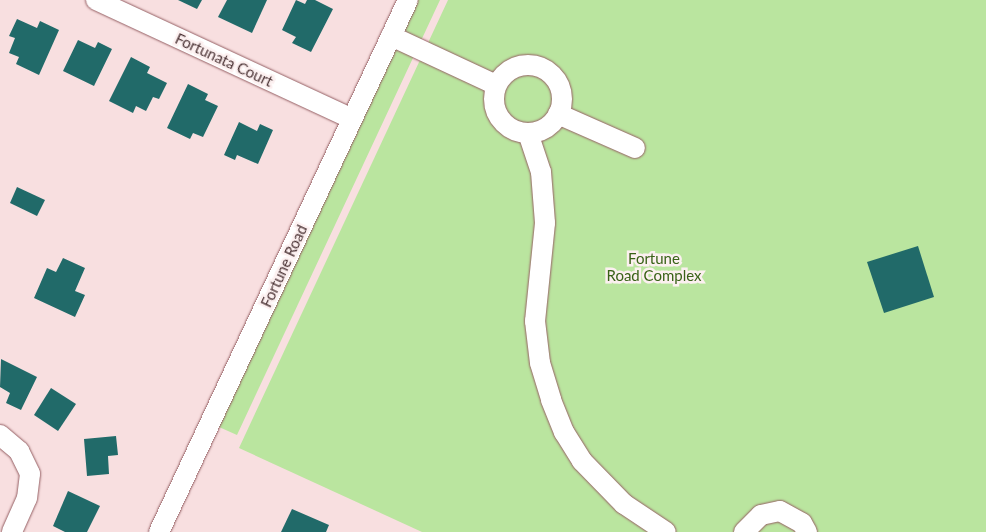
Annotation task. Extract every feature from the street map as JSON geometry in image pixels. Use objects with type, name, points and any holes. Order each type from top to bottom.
[{"type":"street","name":"Fortunata Court","points":[[96,0],[352,119]]},
{"type":"street","name":"Fortune Road","points":[[162,531],[408,0]]},
{"type":"street","points":[[391,36],[496,85]]},
{"type":"street","points":[[516,66],[540,66],[552,74],[559,84],[562,95],[558,114],[550,125],[528,134],[516,132],[502,123],[496,112],[493,101],[496,85],[506,72],[516,66]]},
{"type":"street","points":[[558,114],[635,148]]},
{"type":"street","points":[[528,134],[541,172],[545,223],[535,320],[540,363],[551,400],[564,432],[582,461],[624,504],[666,532]]},
{"type":"street","points":[[0,435],[20,451],[30,474],[28,498],[12,532]]},
{"type":"street","points":[[744,532],[761,515],[780,511],[802,522],[806,532]]},
{"type":"green space","points":[[418,0],[440,0],[237,435],[219,427]]},
{"type":"green space","name":"Fortune Road Complex","points":[[448,0],[986,0],[986,532],[422,532],[239,448]]},
{"type":"building","points":[[178,0],[202,0],[197,9]]},
{"type":"building","points":[[227,0],[267,0],[252,33],[218,17]]},
{"type":"building","points":[[296,0],[305,4],[307,0],[315,0],[333,9],[311,52],[292,43],[296,37],[282,30]]},
{"type":"building","points":[[17,19],[37,28],[40,21],[59,30],[39,75],[16,64],[19,57],[9,53],[15,38],[9,36]]},
{"type":"building","points":[[78,40],[95,48],[98,42],[112,49],[94,86],[63,71]]},
{"type":"building","points":[[131,57],[150,67],[147,73],[167,83],[159,99],[153,97],[146,111],[136,106],[133,113],[109,101]]},
{"type":"building","points":[[188,84],[208,94],[205,100],[218,106],[203,137],[193,133],[190,139],[167,128]]},
{"type":"building","points":[[239,122],[257,131],[260,124],[273,130],[258,164],[237,155],[235,160],[224,155]]},
{"type":"building","points":[[17,187],[45,200],[37,216],[10,203]]},
{"type":"building","points":[[918,246],[934,297],[884,313],[867,262]]},
{"type":"building","points":[[63,258],[85,268],[75,291],[85,295],[75,317],[34,298],[47,268],[56,272]]},
{"type":"building","points":[[1,359],[37,377],[21,410],[6,403],[10,393],[0,387]]},
{"type":"building","points":[[51,388],[76,404],[58,431],[34,415]]},
{"type":"building","points":[[116,436],[118,455],[108,456],[109,474],[87,476],[84,439]]},
{"type":"building","points":[[68,491],[100,506],[87,532],[65,532],[53,526]]},
{"type":"building","points":[[292,509],[329,525],[326,532],[281,532]]}]
